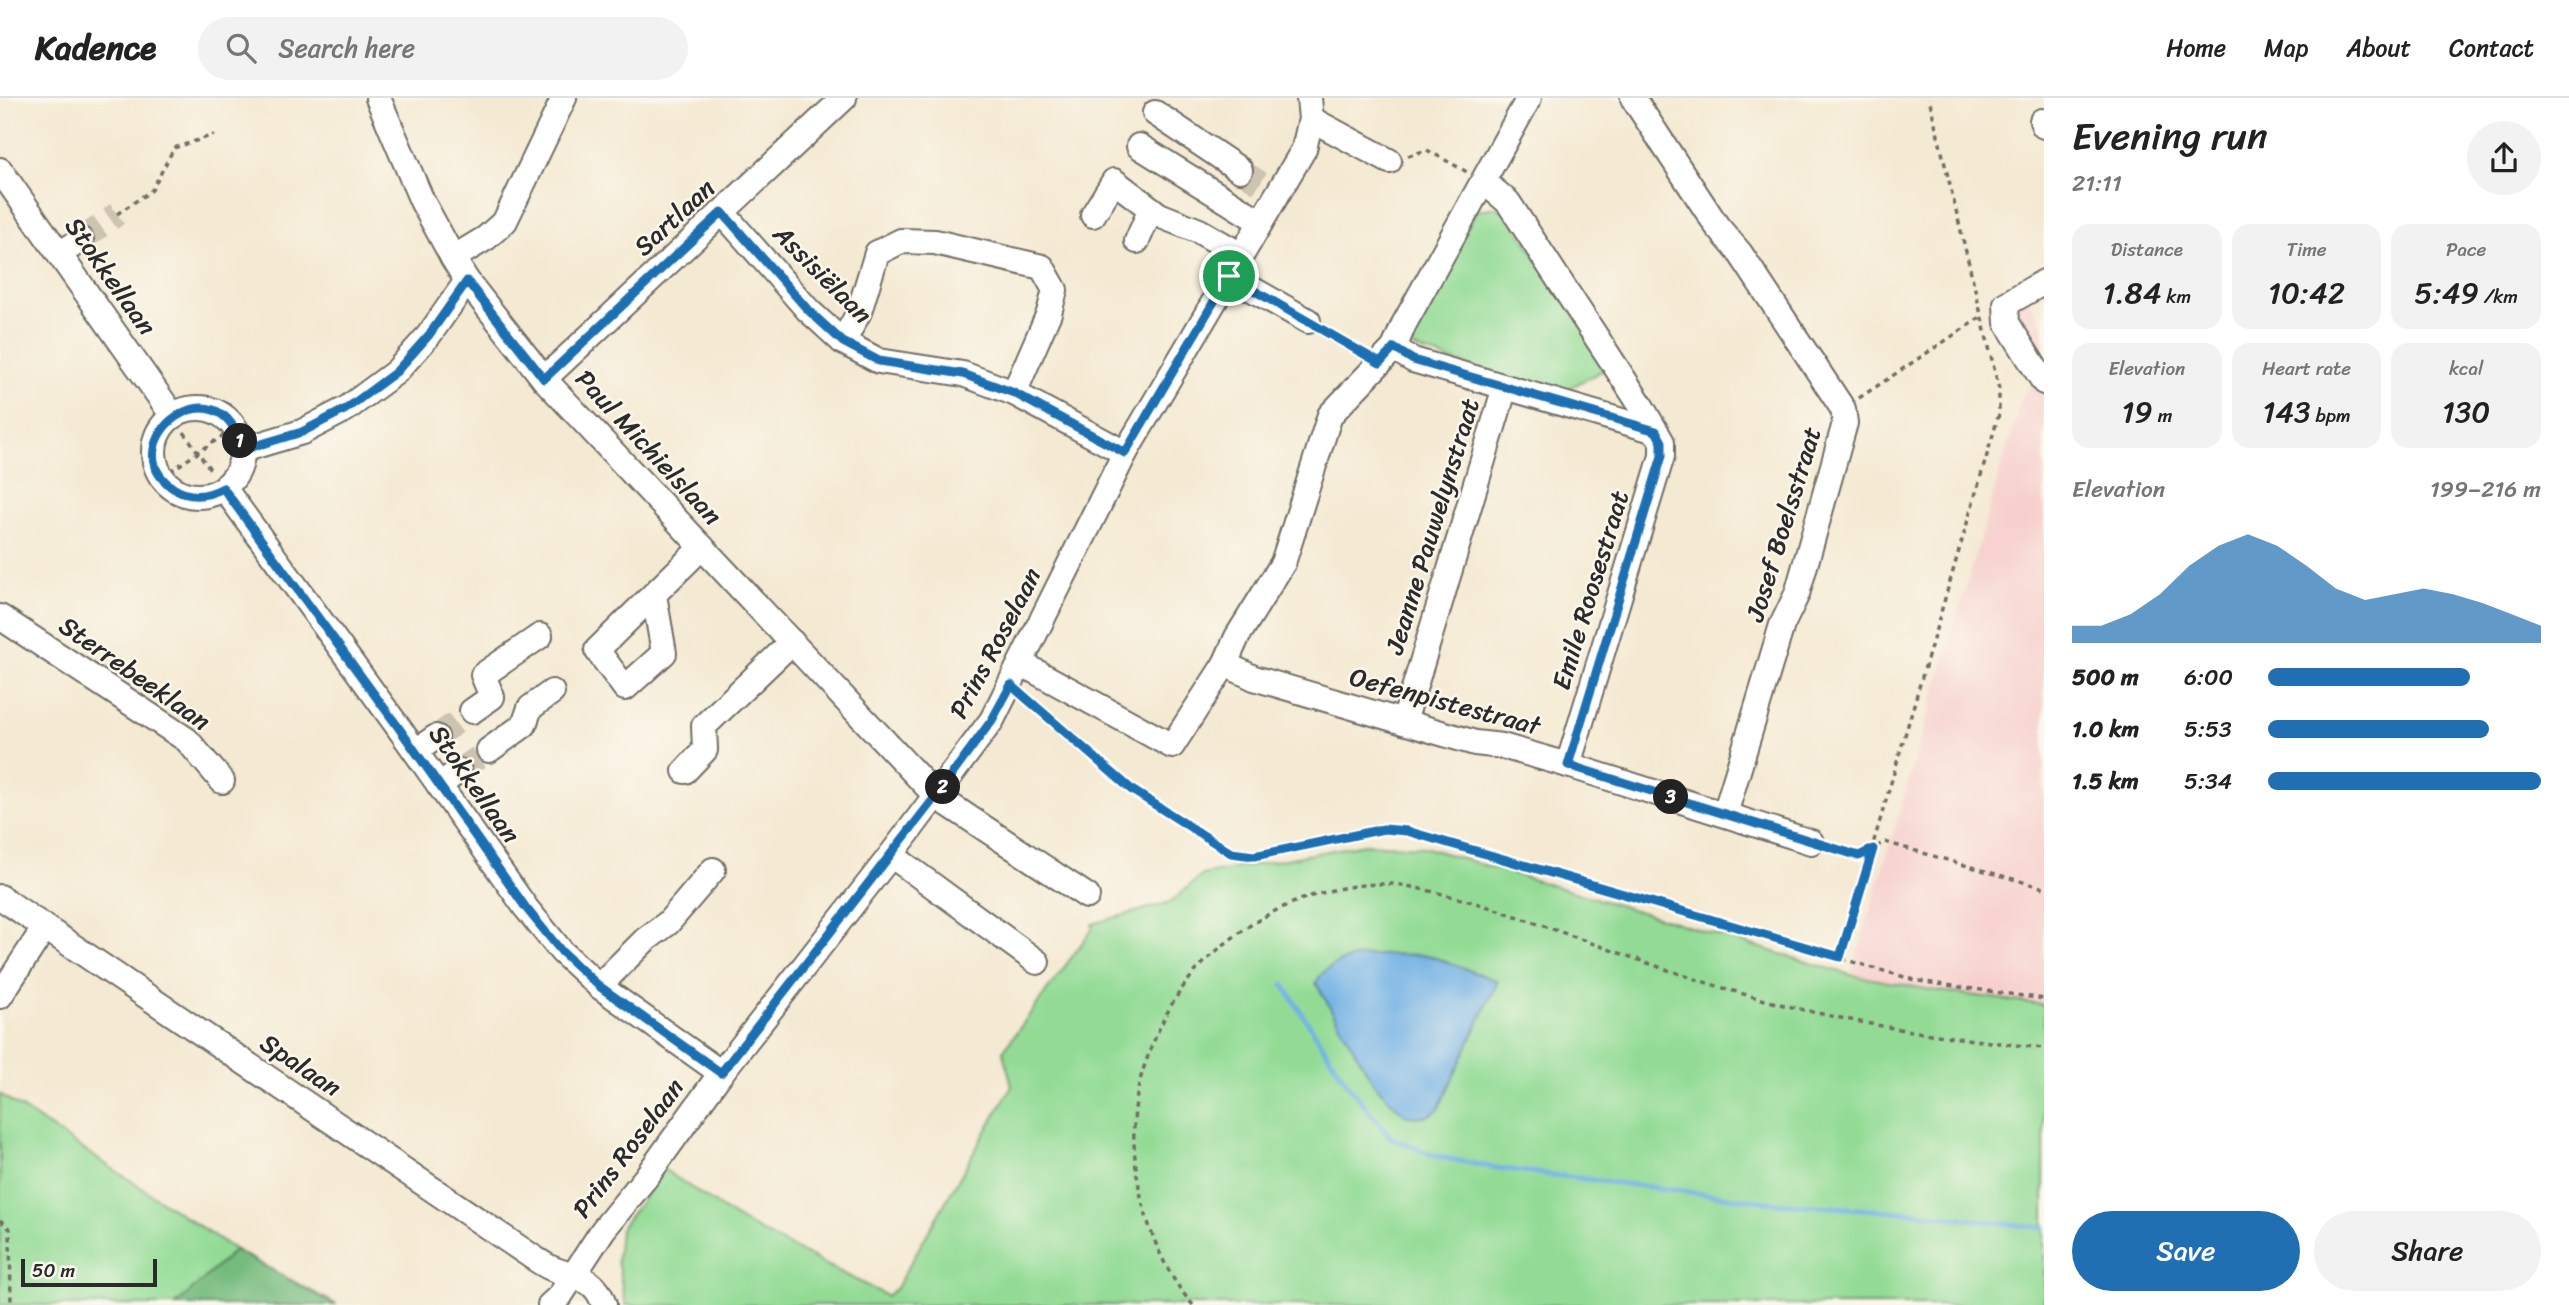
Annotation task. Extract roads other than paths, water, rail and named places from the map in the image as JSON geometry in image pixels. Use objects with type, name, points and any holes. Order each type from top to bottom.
[{"type":"street","name":"Paul Michielslaan","points":[[378,98],[422,201],[453,258],[467,281],[544,379],[936,796],[1087,896]]},
{"type":"street","points":[[453,258],[486,238],[505,221],[564,98]]},
{"type":"street","name":"Sartlaan","points":[[544,379],[844,98]]},
{"type":"street","points":[[1016,674],[1172,746],[1225,664],[1237,637],[1283,563],[1330,415],[1387,356],[1530,98]]},
{"type":"street","name":"Josef Boelsstraat","points":[[1633,98],[1843,409],[1845,423],[1797,594],[1782,625],[1725,814]]},
{"type":"street","points":[[1310,108],[1389,161]]},
{"type":"street","name":"Prins Roselaan","points":[[550,1305],[560,1296],[603,1230],[647,1176],[721,1073],[992,720],[1125,453],[1261,222],[1259,183],[1304,149],[1310,108]]},
{"type":"street","points":[[1155,113],[1259,183]]},
{"type":"street","points":[[1139,146],[1261,222]]},
{"type":"street","name":"Stokkellaan","points":[[0,170],[173,416]]},
{"type":"street","points":[[1093,215],[1114,181],[1159,215],[1199,231],[1235,265],[1308,321]]},
{"type":"street","name":"Emile Roosestraat","points":[[1484,182],[1508,202],[1662,442],[1662,456],[1568,765]]},
{"type":"street","points":[[1137,241],[1151,209]]},
{"type":"street","name":"Assisiëlaan","points":[[722,212],[808,310],[843,342],[879,361],[963,374],[1014,393],[1125,453]]},
{"type":"street","points":[[59,254],[81,240]]},
{"type":"street","points":[[843,342],[859,312],[877,253],[901,242],[935,242],[1042,267],[1055,290],[1049,313],[1014,393]]},
{"type":"street","points":[[238,439],[302,432],[346,409],[396,372],[429,335],[467,281]]},
{"type":"street","points":[[2044,282],[2006,304],[2007,323],[2044,382]]},
{"type":"street","points":[[1387,356],[1413,360],[1656,431]]},
{"type":"street","name":"Jeanne Pauwelynstraat","points":[[1404,722],[1504,387]]},
{"type":"street","points":[[203,408],[218,413],[238,439],[240,465],[234,478],[210,495],[194,496],[180,492],[167,483],[158,471],[156,441],[162,427],[173,416],[187,410],[203,408]]},
{"type":"street","name":"Stokkellaan","points":[[223,488],[426,744],[526,908],[562,952],[599,986],[721,1073]]},
{"type":"street","points":[[654,594],[702,547]]},
{"type":"street","name":"Sterrebeeklaan","points":[[3,624],[187,740],[222,781]]},
{"type":"street","points":[[472,711],[492,697],[483,675],[540,636]]},
{"type":"street","points":[[685,771],[705,750],[704,726],[792,642]]},
{"type":"street","name":"Oefenpistestraat","points":[[1225,664],[1254,678],[1475,743],[1502,746],[1568,765],[1811,842]]},
{"type":"street","points":[[489,750],[524,725],[530,708],[552,692]]},
{"type":"street","points":[[891,855],[1037,961]]},
{"type":"street","points":[[599,986],[645,940],[668,923],[713,870]]},
{"type":"street","name":"Spalaan","points":[[0,897],[531,1256],[552,1268],[586,1279],[594,1286],[604,1305]]},
{"type":"street","points":[[0,996],[45,927]]},
{"type":"water","points":[[1382,955],[1428,955],[1498,981],[1438,1110],[1425,1117],[1406,1116],[1374,1084],[1316,983],[1324,972],[1350,959]]},
{"type":"waterway","points":[[1283,984],[1348,1085],[1391,1138],[1435,1156],[1490,1167],[1776,1203],[1917,1213],[2044,1228]]},
{"type":"tunnel","points":[[1240,170],[1260,183]]},
{"type":"tunnel","points":[[81,240],[117,214]]},
{"type":"tunnel","points":[[436,737],[472,711]]},
{"type":"tunnel","points":[[459,771],[489,750]]}]
